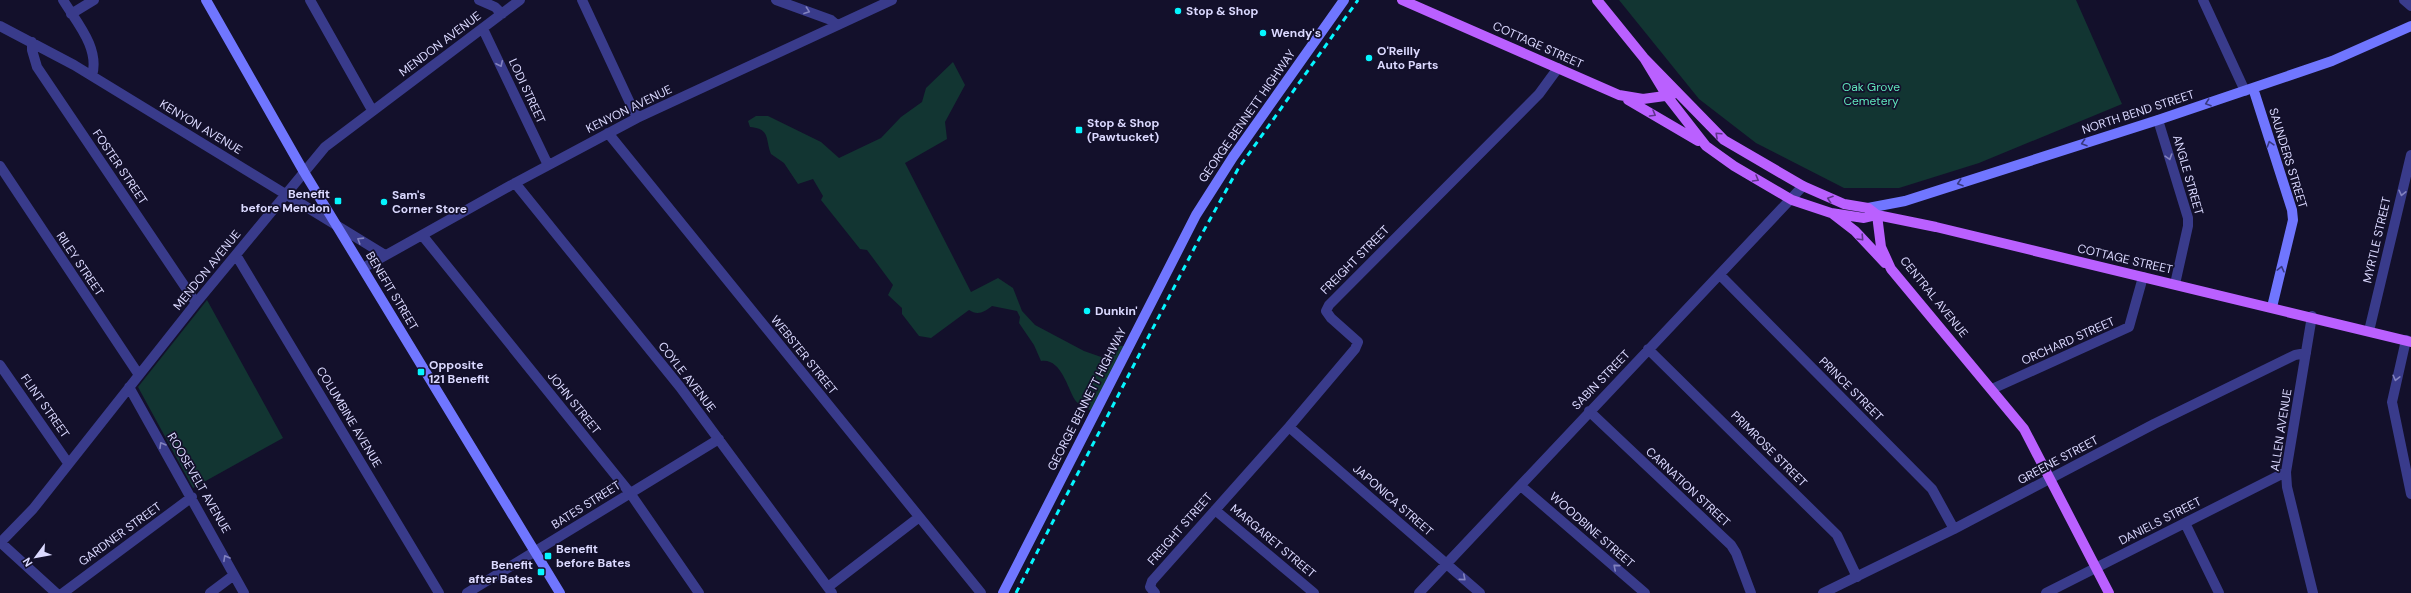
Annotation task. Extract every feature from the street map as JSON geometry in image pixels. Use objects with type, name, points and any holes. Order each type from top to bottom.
[{"type":"main road","name":"COTTAGE STREET","points":[[1402,0],[1619,95],[1643,99],[1678,94]]},
{"type":"main road","points":[[1597,0],[1644,58],[1724,140],[1803,186],[1844,204],[1868,208],[1877,215]]},
{"type":"main road","points":[[1644,58],[1667,96],[1706,146]]},
{"type":"main road","points":[[1619,95],[1706,146],[1734,166],[1792,200],[1831,213],[1856,231],[1891,269]]},
{"type":"main road","name":"COTTAGE STREET","points":[[1831,213],[1864,218],[1877,215],[1936,227],[2312,316],[2408,341]]},
{"type":"main road","name":"CENTRAL AVENUE","points":[[1877,215],[1881,247],[1891,269],[2024,429],[2109,593]]},
{"type":"street","points":[[63,0],[94,55],[92,76]]},
{"type":"street","points":[[71,14],[94,0]]},
{"type":"street","name":"BENEFIT STREET","points":[[206,0],[304,172],[560,593]]},
{"type":"street","points":[[310,0],[372,110]]},
{"type":"street","points":[[479,0],[495,7],[502,14]]},
{"type":"street","name":"MENDON AVENUE","points":[[0,543],[33,509],[129,387],[325,147],[372,110],[483,29],[520,0]]},
{"type":"street","points":[[582,0],[637,118]]},
{"type":"street","points":[[776,0],[831,20],[837,25]]},
{"type":"street","name":"KENYON AVENUE","points":[[363,268],[515,183],[637,118],[892,0]]},
{"type":"street","name":"GEORGE BENNETT HIGHWAY","points":[[1003,593],[1196,215],[1233,157],[1344,0]]},
{"type":"street","points":[[2203,0],[2249,89]]},
{"type":"street","points":[[2404,0],[2411,6]]},
{"type":"street","name":"KENYON AVENUE","points":[[0,26],[32,42],[92,76],[385,255]]},
{"type":"street","name":"NORTH BEND STREET","points":[[1868,208],[1905,201],[2158,120],[2332,61],[2411,26]]},
{"type":"street","name":"LODI STREET","points":[[483,29],[548,165]]},
{"type":"street","name":"FOSTER STREET","points":[[32,42],[32,50],[37,67],[196,304]]},
{"type":"street","name":"FREIGHT STREET","points":[[1152,590],[1152,581],[1289,427],[1355,349],[1358,342],[1331,318],[1326,311],[1329,305],[1539,94],[1558,68]]},
{"type":"street","name":"SAUNDERS STREET","points":[[2249,89],[2293,215],[2272,307]]},
{"type":"street","name":"ANGLE STREET","points":[[2158,120],[2188,218],[2188,226],[2175,284]]},
{"type":"street","name":"WEBSTER STREET","points":[[608,133],[918,518],[981,593]]},
{"type":"street","name":"MYRTLE STREET","points":[[2369,331],[2411,155]]},
{"type":"street","name":"RILEY STREET","points":[[0,166],[139,375]]},
{"type":"street","name":"COYLE AVENUE","points":[[515,183],[719,438],[830,590]]},
{"type":"street","name":"SABIN STREET","points":[[1419,593],[1648,349],[1792,200],[1803,186]]},
{"type":"street","name":"JOHN STREET","points":[[422,235],[630,493],[699,593]]},
{"type":"street","name":"COLUMBINE AVENUE","points":[[236,255],[439,593]]},
{"type":"street","name":"PRINCE STREET","points":[[1720,275],[1932,489],[1954,529]]},
{"type":"street","name":"ORCHARD STREET","points":[[1992,389],[2129,327],[2143,277]]},
{"type":"street","name":"ALLEN AVENUE","points":[[2312,316],[2286,472],[2287,487],[2313,593]]},
{"type":"street","points":[[2408,341],[2392,402],[2411,494]]},
{"type":"street","name":"PRIMROSE STREET","points":[[1648,349],[1837,535],[1857,577]]},
{"type":"street","name":"GREENE STREET","points":[[1823,593],[1954,529],[2161,421],[2295,355],[2306,353]]},
{"type":"street","name":"FLINT STREET","points":[[0,364],[68,463]]},
{"type":"street","name":"ROOSEVELT AVENUE","points":[[129,387],[192,497],[244,593]]},
{"type":"street","name":"CARNATION STREET","points":[[1589,412],[1731,546],[1736,553],[1751,593]]},
{"type":"street","name":"JAPONICA STREET","points":[[1289,427],[1480,593]]},
{"type":"street","name":"BATES STREET","points":[[467,593],[719,438]]},
{"type":"street","name":"DANIELS STREET","points":[[2046,593],[2286,472]]},
{"type":"street","name":"WOODBINE STREET","points":[[1521,486],[1645,593]]},
{"type":"street","name":"GARDNER STREET","points":[[63,593],[192,497]]},
{"type":"street","name":"MARGARET STREET","points":[[1215,510],[1314,593]]},
{"type":"street","points":[[830,590],[918,518]]},
{"type":"street","points":[[2185,523],[2220,593]]},
{"type":"street","points":[[0,543],[56,593]]},
{"type":"street","points":[[210,593],[234,575]]},
{"type":"green space","name":"Oak Grove Cemetery","points":[[1619,0],[2076,0],[2122,104],[1979,163],[1899,188],[1844,188],[1756,143],[1699,99]]},
{"type":"green space","points":[[953,62],[965,85],[945,122],[947,139],[905,163],[971,292],[998,278],[1013,288],[1022,311],[1035,325],[1084,351],[1104,358],[1115,345],[1129,347],[1093,412],[1075,400],[1062,374],[1054,364],[1048,361],[1041,361],[1034,345],[1019,323],[1020,317],[1017,311],[992,306],[978,313],[969,310],[931,338],[919,336],[902,314],[902,308],[888,295],[893,285],[867,250],[860,249],[821,200],[823,196],[813,179],[798,184],[784,163],[771,154],[764,132],[757,128],[750,127],[748,121],[756,116],[768,116],[821,142],[839,158],[881,138],[901,117],[922,102],[926,88]]},
{"type":"green space","points":[[207,300],[283,438],[193,488],[138,387]]},
{"type":"railway","points":[[1016,593],[1198,241],[1238,169],[1358,0]]},
{"type":"place","name":"Stop & Shop","points":[[1178,11]]},
{"type":"place","name":"Wendy's","points":[[1263,33]]},
{"type":"place","name":"O'Reilly Auto Parts","points":[[1369,58]]},
{"type":"place","name":"Stop & Shop (Pawtucket)","points":[[1079,130]]},
{"type":"place","name":"Benefit before Mendon","points":[[338,201]]},
{"type":"place","name":"Sam's Corner Store","points":[[384,202]]},
{"type":"place","name":"Dunkin'","points":[[1087,311]]},
{"type":"place","name":"Opposite 121 Benefit","points":[[421,372]]},
{"type":"place","name":"Benefit before Bates","points":[[548,556]]},
{"type":"place","name":"Benefit after Bates","points":[[541,572]]}]
